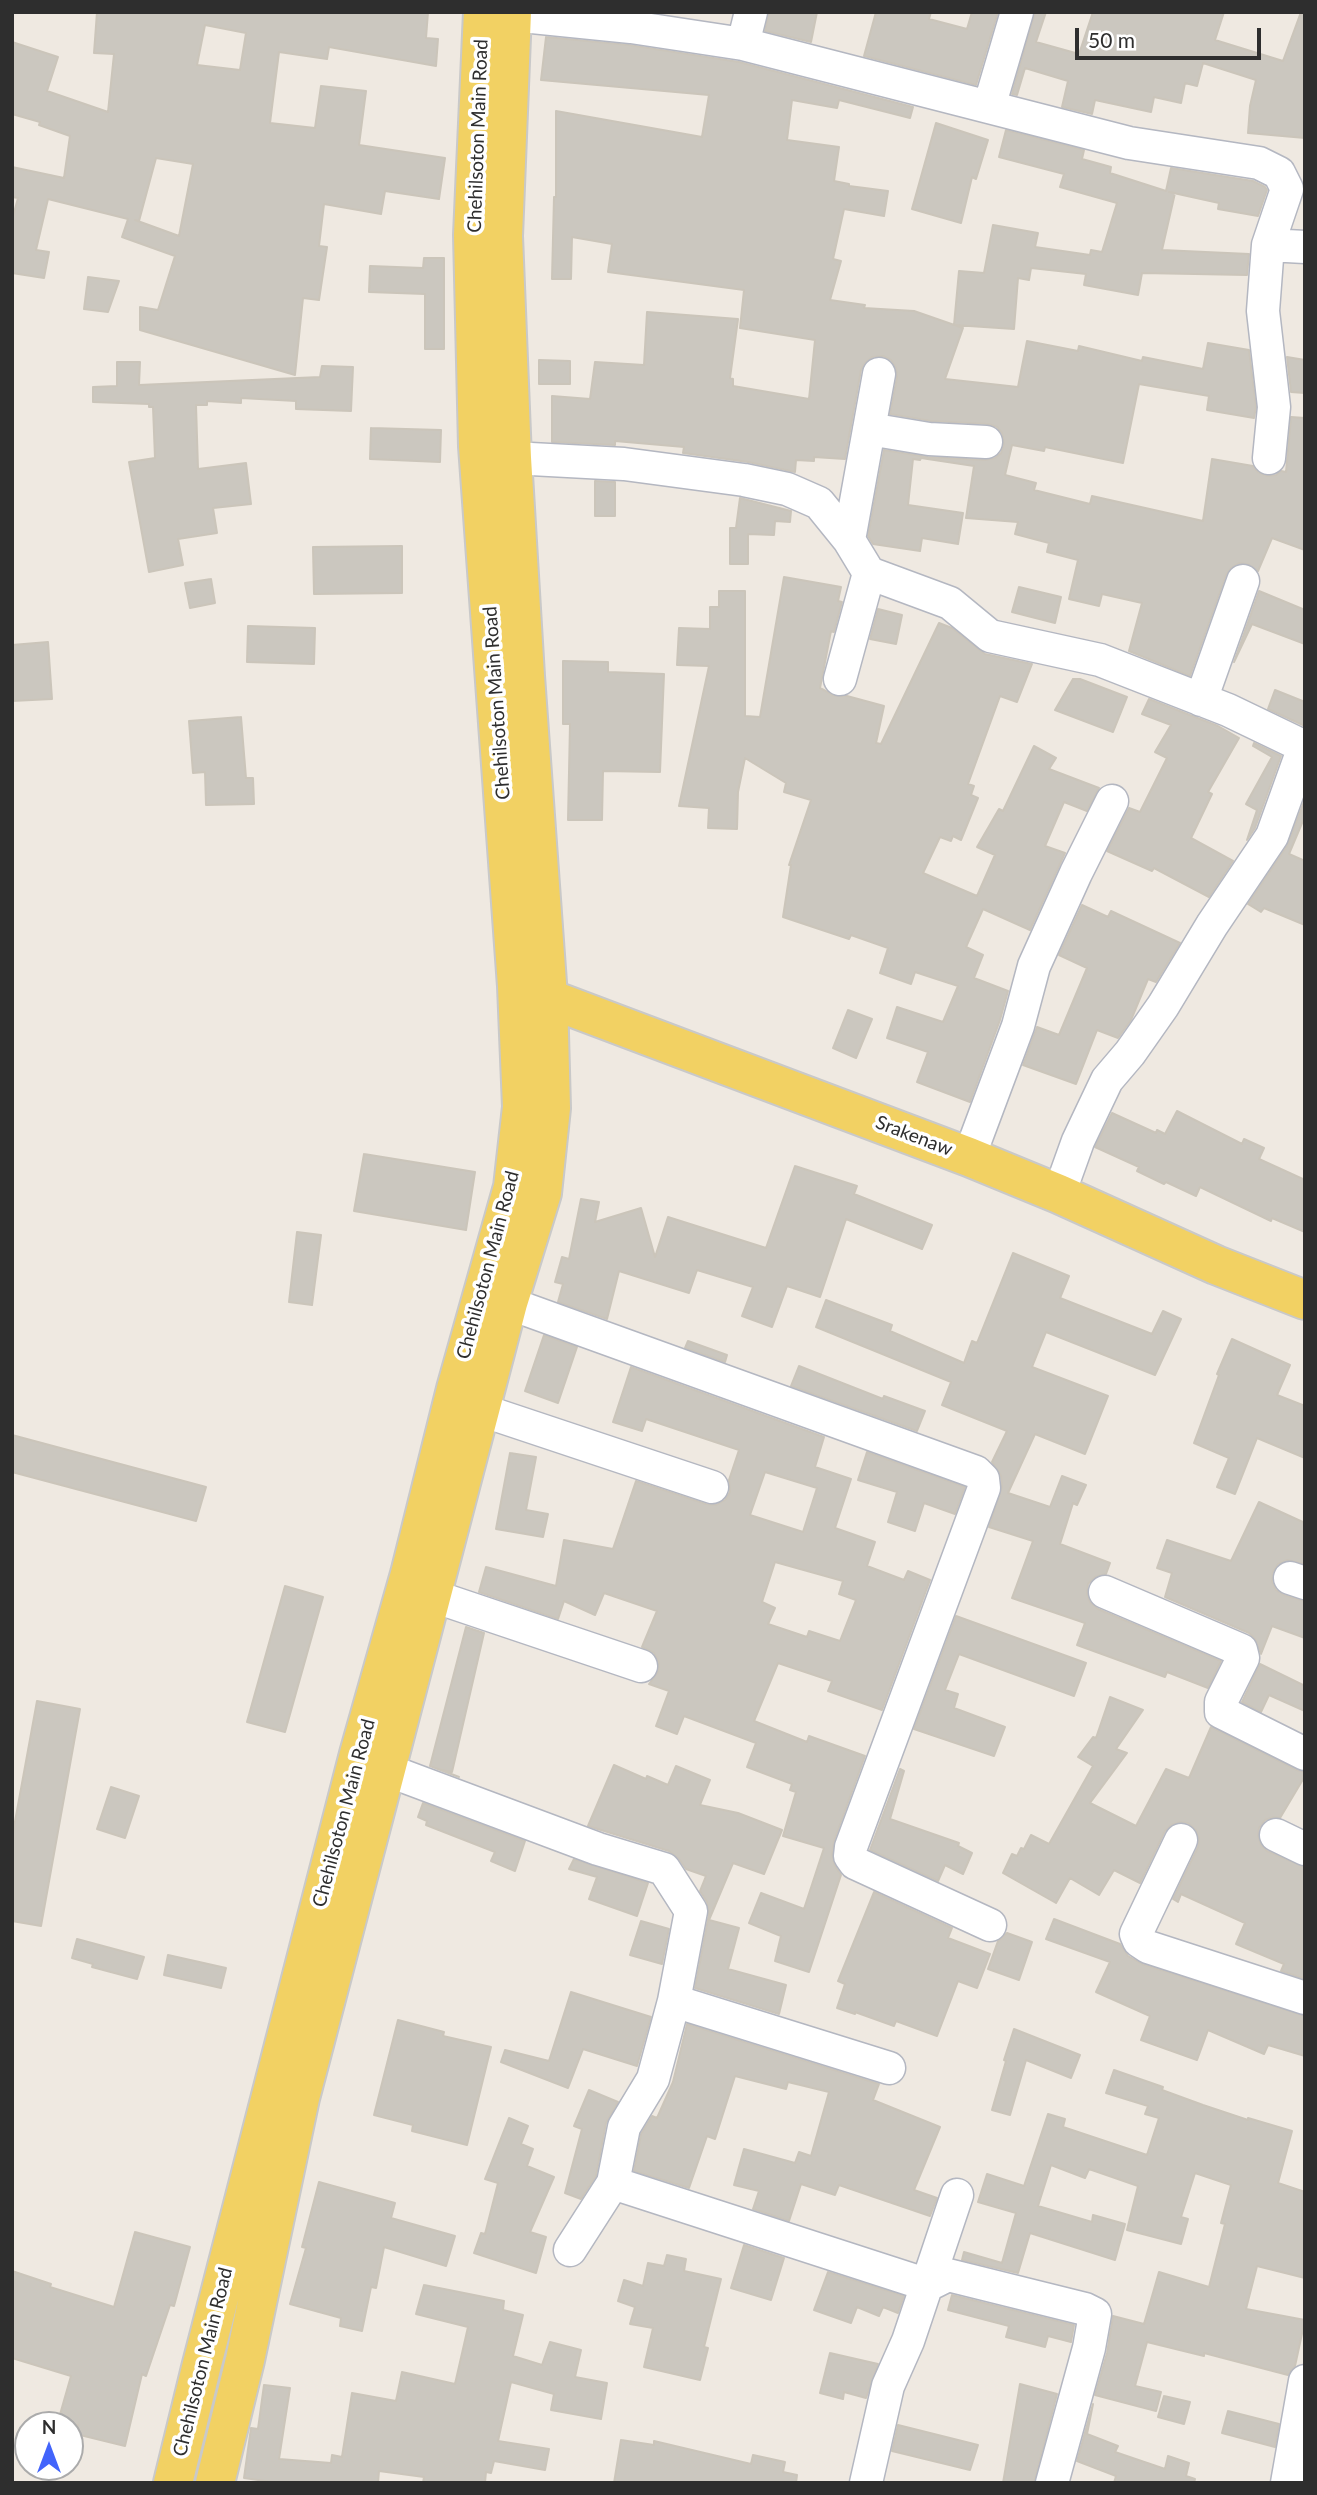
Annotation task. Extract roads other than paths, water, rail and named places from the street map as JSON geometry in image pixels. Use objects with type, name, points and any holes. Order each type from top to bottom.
[{"type":"main road","name":"Chehilsoton Main Road","points":[[173,2483],[359,1754],[410,1574],[463,1362],[513,1187],[533,992],[503,236],[502,13]]},
{"type":"main road","name":"Chehilsoton Main Road","points":[[215,2483],[259,2294],[300,2098],[508,1303],[542,1193],[551,1108],[533,992],[478,446],[473,235],[502,13]]},
{"type":"main road","name":"Srakenaw","points":[[533,992],[969,1157],[1059,1194],[1216,1265],[1305,1300]]},
{"type":"main road","points":[[222,2283],[259,2294]]},
{"type":"street","points":[[743,44],[751,12]]},
{"type":"street","points":[[989,107],[1017,12]]},
{"type":"street","points":[[502,13],[631,20],[743,44],[1129,143],[1259,163],[1279,173],[1287,188],[1268,245],[1263,311],[1274,407],[1269,458]]},
{"type":"street","points":[[1268,245],[1305,247]]},
{"type":"street","points":[[849,540],[879,374]]},
{"type":"street","points":[[869,429],[929,439],[986,442]]},
{"type":"street","points":[[512,458],[624,464],[744,480],[787,489],[819,503],[849,540],[869,573],[950,603],[990,636],[1100,660],[1200,700],[1305,747],[1272,836],[1212,925],[1163,1006],[1107,1080],[1078,1141],[1059,1194]]},
{"type":"street","points":[[840,679],[869,573]]},
{"type":"street","points":[[1200,700],[1243,581]]},
{"type":"street","points":[[969,1157],[1018,1026],[1034,966],[1112,801]]},
{"type":"street","points":[[508,1303],[976,1472],[983,1479],[984,1488],[851,1847],[850,1856],[855,1863],[990,1925]]},
{"type":"street","points":[[481,1410],[712,1487]]},
{"type":"street","points":[[1105,1592],[1241,1650],[1243,1658],[1221,1702],[1221,1712],[1305,1754]]},
{"type":"street","points":[[433,1596],[641,1666]]},
{"type":"street","points":[[387,1770],[598,1849],[664,1869],[691,1911],[674,2001],[653,2079],[624,2127],[613,2183],[570,2250]]},
{"type":"street","points":[[1276,1835],[1305,1849]]},
{"type":"street","points":[[1181,1840],[1136,1934],[1139,1941],[1148,1947],[1305,1998]]},
{"type":"street","points":[[674,2001],[889,2068]]},
{"type":"street","points":[[613,2183],[928,2285],[948,2276],[1086,2309],[1095,2314],[1052,2483]]},
{"type":"street","points":[[866,2483],[888,2386],[908,2341],[957,2195]]},
{"type":"street","points":[[1287,2483],[1305,2381]]}]
